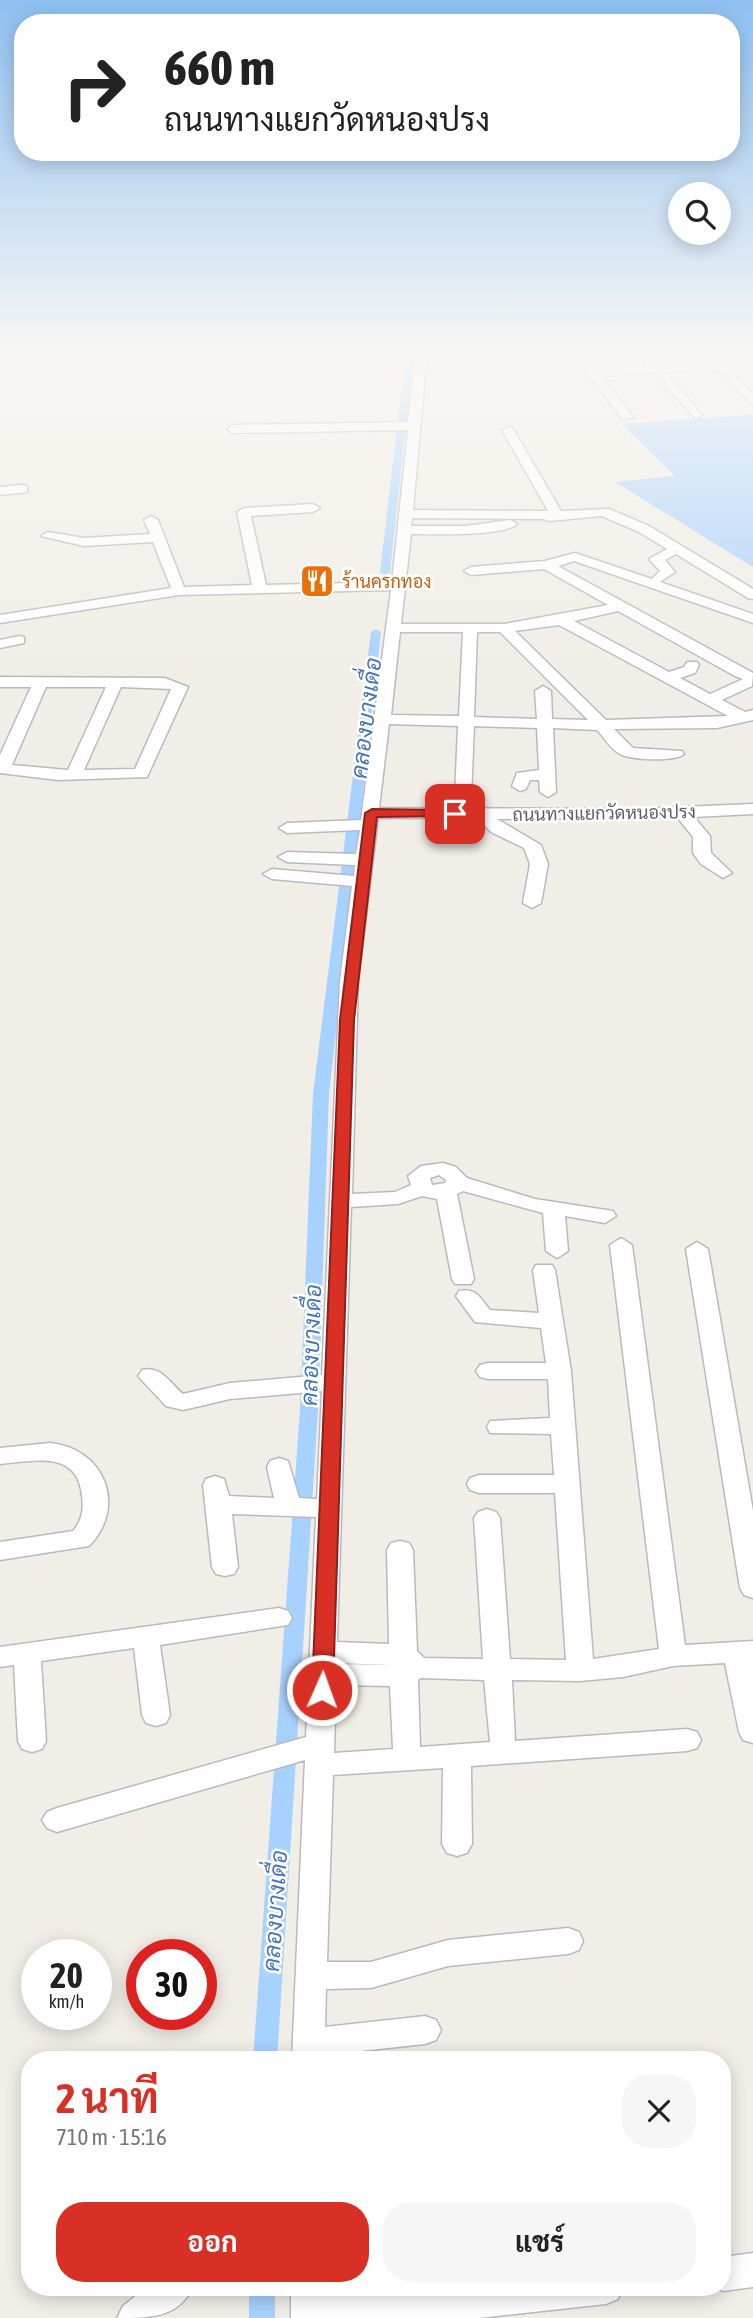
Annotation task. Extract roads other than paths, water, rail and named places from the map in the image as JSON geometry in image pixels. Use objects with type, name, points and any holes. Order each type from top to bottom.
[{"type":"street","points":[[406,460],[407,514],[399,586],[381,719],[354,870],[340,1201],[319,1383],[309,1508],[323,1663],[308,1753],[312,1976],[309,2051],[425,2030]]},
{"type":"street","points":[[525,460],[557,515]]},
{"type":"street","points":[[0,491],[22,489]]},
{"type":"street","points":[[260,589],[244,512],[313,508]]},
{"type":"street","points":[[407,514],[608,513],[644,529],[753,595]]},
{"type":"street","points":[[404,530],[481,529],[557,515]]},
{"type":"street","points":[[151,520],[179,591]]},
{"type":"street","points":[[48,536],[91,542],[158,538]]},
{"type":"street","points":[[659,578],[668,572],[656,559],[675,550]]},
{"type":"street","points":[[471,572],[546,565],[575,557],[750,621]]},
{"type":"street","points":[[546,565],[750,680]]},
{"type":"street","points":[[0,620],[179,591],[399,586]]},
{"type":"street","points":[[392,628],[504,628],[561,620],[639,598]]},
{"type":"street","points":[[561,620],[709,699],[748,716]]},
{"type":"street","points":[[463,797],[470,628]]},
{"type":"street","points":[[504,628],[603,725],[623,750],[631,753],[676,754]]},
{"type":"street","points":[[0,644],[19,640]]},
{"type":"street","points":[[668,677],[690,670],[692,665]]},
{"type":"street","points":[[709,699],[750,680]]},
{"type":"street","points":[[0,682],[41,682],[173,684],[180,687],[141,774],[74,775],[1,768],[41,682]]},
{"type":"street","points":[[74,775],[115,683]]},
{"type":"street","points":[[543,691],[548,792]]},
{"type":"street","points":[[381,719],[603,725],[717,723],[748,716]]},
{"type":"street","points":[[520,786],[520,779],[527,775],[547,774]]},
{"type":"street","name":"ถนนทางแยกวัดหนองปรง","points":[[362,829],[488,814],[682,813],[753,809]]},
{"type":"street","points":[[682,813],[701,836],[702,853],[723,873]]},
{"type":"street","points":[[488,814],[497,828],[524,840],[536,855],[539,864],[532,903]]},
{"type":"street","points":[[288,828],[362,829]]},
{"type":"street","points":[[313,838],[362,829]]},
{"type":"street","points":[[287,857],[354,870]]},
{"type":"street","points":[[272,874],[354,870]]},
{"type":"street","points":[[340,1201],[398,1198],[422,1188],[419,1177],[433,1169],[451,1172],[465,1287],[483,1317],[552,1321]]},
{"type":"street","points":[[452,1187],[553,1209],[605,1216]]},
{"type":"street","points":[[553,1209],[550,1261],[552,1321],[564,1426],[580,1671]]},
{"type":"street","points":[[621,1245],[673,1656]]},
{"type":"street","points":[[697,1249],[753,1588]]},
{"type":"street","points":[[488,1371],[559,1371]]},
{"type":"street","points":[[150,1376],[174,1400],[183,1402],[230,1391],[319,1383]]},
{"type":"street","points":[[499,1427],[564,1426]]},
{"type":"street","points":[[0,1457],[48,1452],[67,1454],[82,1462],[91,1482],[97,1514],[91,1531],[80,1539],[0,1551]]},
{"type":"street","points":[[279,1467],[309,1508]]},
{"type":"street","points":[[479,1484],[568,1484]]},
{"type":"street","points":[[225,1567],[216,1495],[309,1508]]},
{"type":"street","points":[[488,1518],[502,1739]]},
{"type":"street","points":[[400,1550],[408,1666],[406,1746]]},
{"type":"street","points":[[0,1657],[279,1618]]},
{"type":"street","points":[[146,1637],[156,1715]]},
{"type":"street","points":[[323,1663],[580,1671],[624,1667],[673,1656],[744,1652],[752,1726]]},
{"type":"street","points":[[27,1654],[32,1741]]},
{"type":"street","points":[[57,1820],[308,1753],[457,1756],[687,1740]]},
{"type":"street","points":[[457,1756],[457,1844]]},
{"type":"street","points":[[312,1976],[371,1975],[448,1953],[568,1941]]},
{"type":"street","points":[[731,2273],[753,2270]]},
{"type":"street","points":[[135,2318],[164,2296]]},
{"type":"street","points":[[309,2305],[451,2304],[524,2296]]},
{"type":"water","points":[[659,460],[753,460],[753,567],[615,482],[675,476]]},
{"type":"waterway","name":"คลองบางเดื่อ","points":[[385,572],[398,460]]},
{"type":"waterway","name":"คลองบางเดื่อ","points":[[266,2051],[309,1410],[321,1094],[376,632]]},
{"type":"waterway","name":"คลองบางเดื่อ","points":[[262,2296],[262,2318]]},
{"type":"place","name":"ร้านครกทอง","points":[[317,581]]}]
